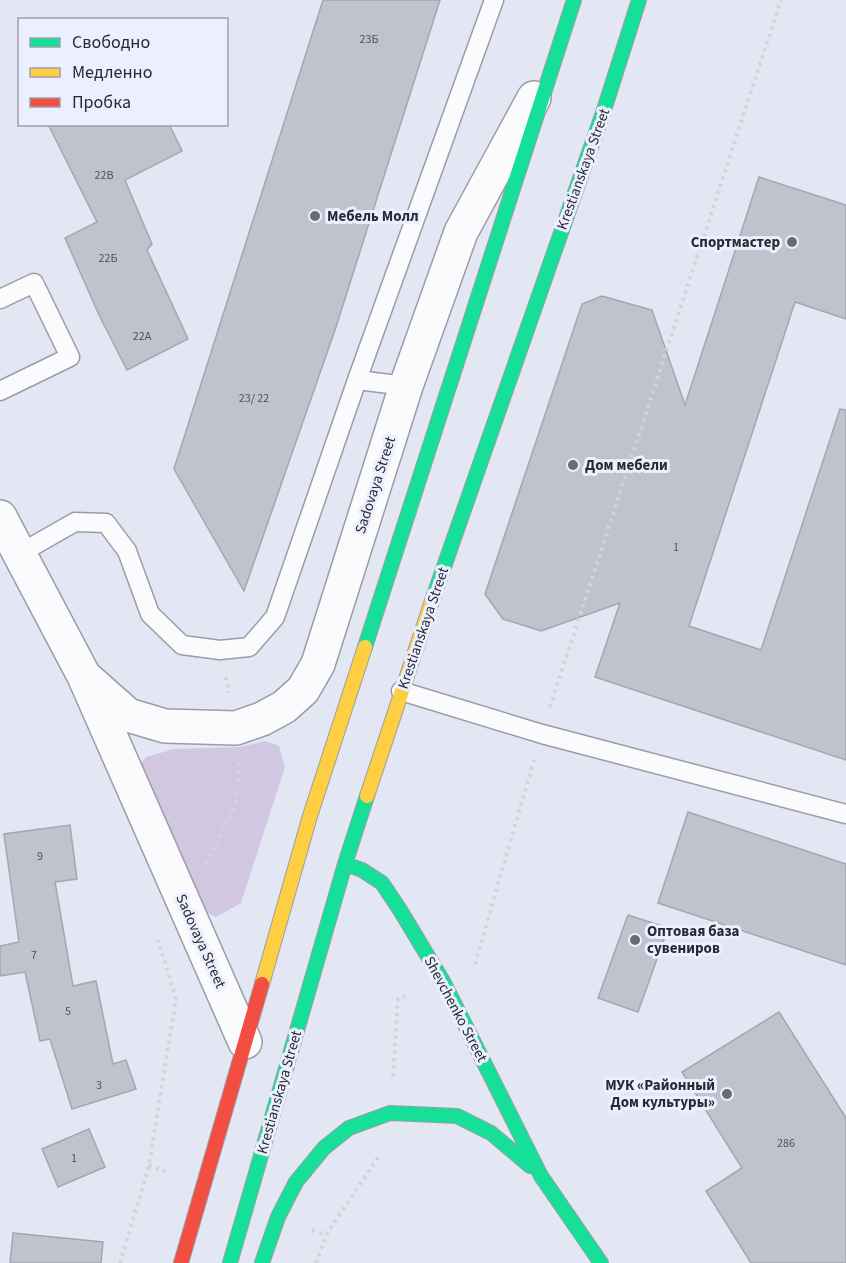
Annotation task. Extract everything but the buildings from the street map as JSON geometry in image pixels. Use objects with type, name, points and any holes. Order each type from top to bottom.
[{"type":"main road","points":[[181,1263],[245,1042],[574,0]]},
{"type":"main road","name":"Krestianskaya Street","points":[[230,1263],[339,862],[604,110],[639,0]]},
{"type":"main road","name":"Shevchenko Street","points":[[339,862],[362,870],[382,883],[400,910],[444,983],[541,1176],[601,1263]]},
{"type":"main road","name":"Shevchenko Street","points":[[262,1263],[278,1216],[296,1182],[324,1148],[349,1128],[390,1113],[457,1116],[491,1133],[541,1176]]},
{"type":"street","name":"Sadovaya Street","points":[[84,676],[128,715],[165,726],[236,728],[262,719],[284,707],[303,690],[318,664],[406,386],[461,231],[555,60]]},
{"type":"street","name":"Sadovaya Street","points":[[0,517],[84,676],[245,1042]]},
{"type":"lane","points":[[19,554],[75,522],[106,523],[127,551],[150,614],[182,645],[220,650],[249,647],[275,617],[357,380],[494,0]]},
{"type":"lane","points":[[0,299],[34,283],[70,357],[0,391]]},
{"type":"lane","points":[[357,380],[406,386]]},
{"type":"lane","points":[[401,691],[542,734],[846,814]]},
{"type":"path","points":[[732,152],[781,0]]},
{"type":"path","points":[[316,1263],[326,1235]]},
{"type":"shaded area","points":[[265,741],[279,746],[285,767],[241,903],[216,917],[203,911],[138,767],[146,757],[174,749],[240,747]]},
{"type":"traffic: fast","points":[[365,647],[574,0]]},
{"type":"traffic: fast","points":[[432,601],[604,110],[639,0]]},
{"type":"traffic: fast","points":[[230,1263],[345,864],[367,796]]},
{"type":"traffic: fast","points":[[345,864],[362,870],[382,883],[400,910],[444,983],[541,1176],[601,1263]]},
{"type":"traffic: fast","points":[[262,1263],[278,1217],[296,1182],[324,1148],[349,1128],[390,1113],[457,1116],[491,1133],[530,1166]]},
{"type":"traffic: slow","points":[[367,796],[432,601]]},
{"type":"traffic: slow","points":[[262,984],[310,816],[365,647]]},
{"type":"traffic: jam","points":[[181,1263],[262,984]]},
{"type":"place","name":"Мебель Молл","points":[[315,216]]},
{"type":"place","name":"Спортмастер","points":[[792,242]]},
{"type":"place","name":"Дом мебели","points":[[573,465]]},
{"type":"place","name":"Оптовая база сувениров","points":[[635,940]]},
{"type":"place","name":"МУК «Районный Дом культуры»","points":[[727,1094]]}]
